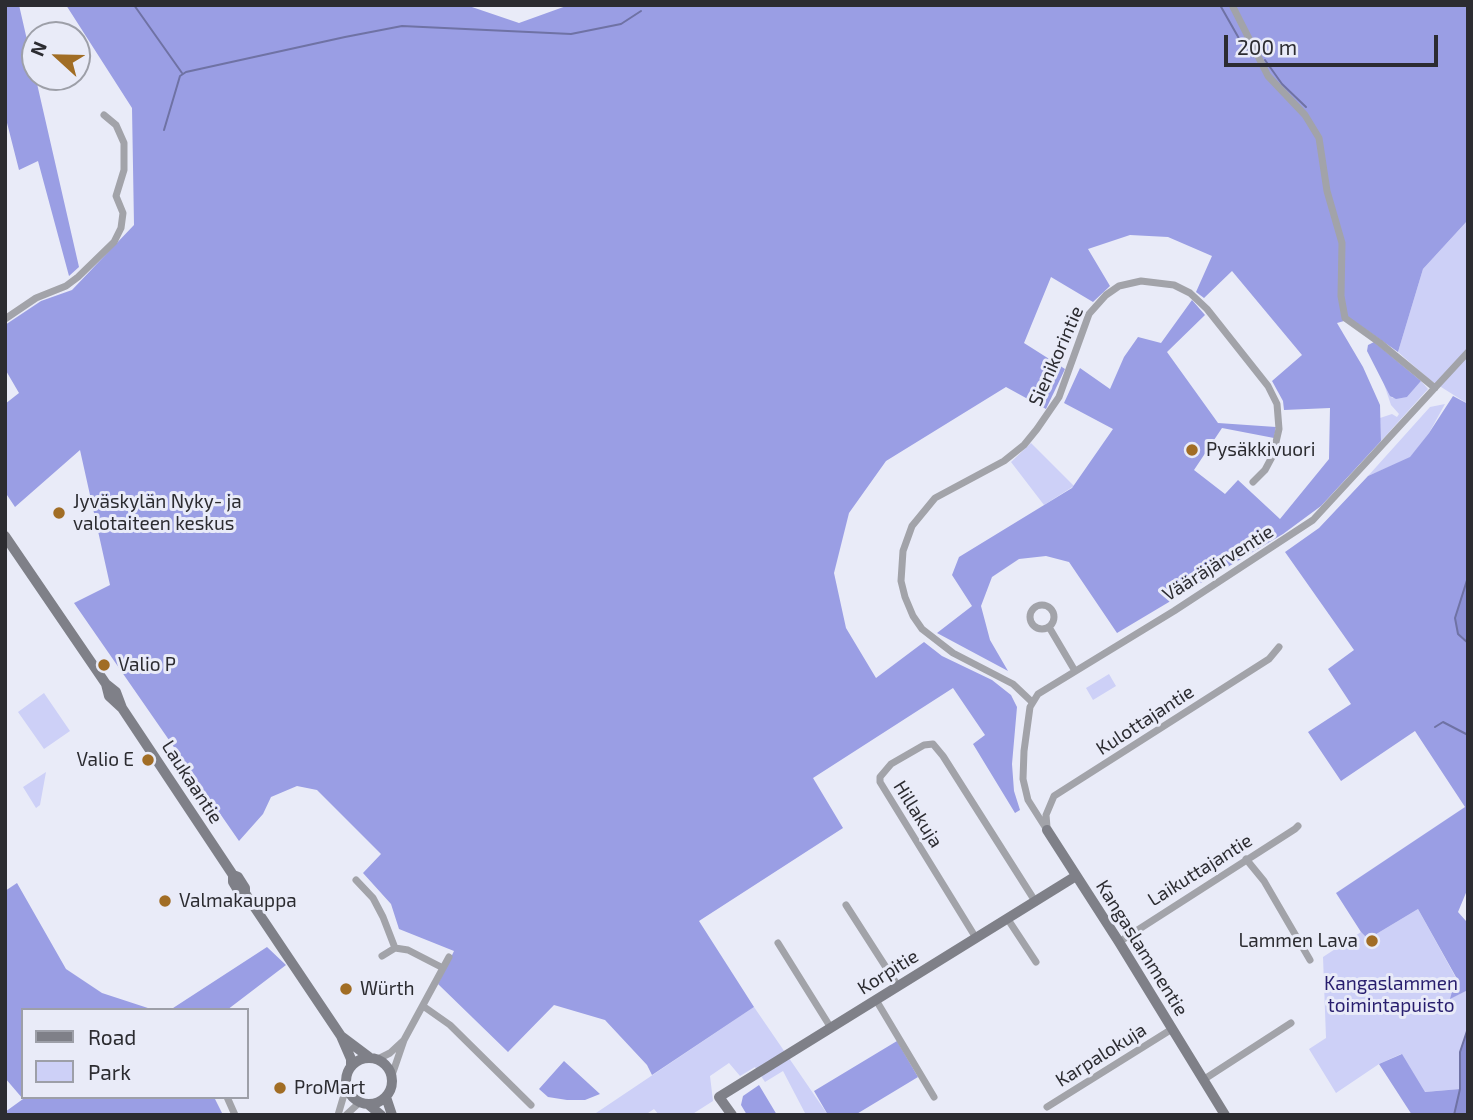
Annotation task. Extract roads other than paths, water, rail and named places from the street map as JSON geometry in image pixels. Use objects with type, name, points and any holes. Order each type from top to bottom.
[{"type":"main road","name":"Laukaantie","points":[[5,536],[106,684],[116,692],[122,708],[233,875],[238,877],[245,888],[244,894],[341,1036],[351,1059],[351,1066]]},
{"type":"main road","name":"Kangaslammentie","points":[[1047,830],[1224,1115]]},
{"type":"main road","name":"Korpitie","points":[[732,1115],[719,1097],[1076,876]]},
{"type":"main road","name":"Laukaantie","points":[[341,1036],[374,1058]]},
{"type":"main road","points":[[364,1104],[386,1097],[392,1087],[392,1075],[387,1066],[374,1058],[362,1058],[351,1066],[347,1073],[346,1088],[354,1099],[381,1115]]},
{"type":"main road","points":[[386,1097],[393,1115]]},
{"type":"street","points":[[1232,5],[1268,76],[1305,115],[1319,138],[1326,191],[1342,243],[1341,300],[1345,318],[1435,388]]},
{"type":"street","points":[[6,316],[36,298],[66,286],[78,277],[114,242],[121,228],[123,213],[116,196],[124,170],[124,143],[116,125],[104,115]]},
{"type":"street","name":"Sienikorintie","points":[[1032,702],[1013,684],[953,653],[922,629],[905,597],[901,573],[903,551],[912,526],[935,498],[1004,461],[1024,445],[1037,429],[1059,397],[1089,314],[1106,295],[1119,286],[1141,281],[1174,285],[1190,293],[1207,309],[1268,386],[1277,404],[1279,429],[1273,455],[1265,470],[1253,482]]},
{"type":"street","name":"Vääräjärventie","points":[[1032,702],[1038,694],[1307,525],[1344,489],[1468,352]]},
{"type":"street","points":[[1048,627],[1074,671]]},
{"type":"street","name":"Kulottajantie","points":[[1047,830],[1046,816],[1054,796],[1269,659],[1279,647]]},
{"type":"street","name":"Kangaslammentie","points":[[1032,702],[1023,760],[1023,779],[1028,800],[1047,830]]},
{"type":"street","name":"Hillakuja","points":[[976,938],[880,782],[880,777],[891,764],[924,745],[933,744],[1035,901]]},
{"type":"street","name":"Laikuttajantie","points":[[1119,942],[1297,826]]},
{"type":"street","points":[[1246,859],[1264,881],[1310,960]]},
{"type":"street","points":[[356,880],[378,907],[395,948]]},
{"type":"street","points":[[846,905],[898,986]]},
{"type":"street","points":[[1007,918],[1036,962]]},
{"type":"street","points":[[778,943],[831,1028]]},
{"type":"street","points":[[382,956],[395,948],[418,954],[443,968]]},
{"type":"street","points":[[392,1075],[404,1040],[449,957]]},
{"type":"street","points":[[876,1000],[934,1097]]},
{"type":"street","points":[[423,1006],[450,1025],[531,1105]]},
{"type":"street","points":[[1203,1080],[1291,1023]]},
{"type":"street","name":"Karpalokuja","points":[[1047,1107],[1172,1029]]},
{"type":"street","points":[[374,1058],[390,1053],[404,1040]]},
{"type":"street","points":[[338,1115],[346,1088]]},
{"type":"street","points":[[228,1099],[235,1115]]},
{"type":"street","points":[[346,1115],[364,1104]]},
{"type":"waterway","points":[[134,5],[182,73]]},
{"type":"waterway","points":[[1220,5],[1241,42],[1254,57]]},
{"type":"waterway","points":[[164,130],[180,76],[186,72],[402,26],[571,34],[621,24],[641,11]]},
{"type":"waterway","points":[[1265,60],[1282,84],[1306,107]]},
{"type":"waterway","points":[[1435,727],[1443,722],[1468,735]]},
{"type":"place","name":"Pysäkkivuori","points":[[1192,450]]},
{"type":"place","name":"Jyväskylän Nyky- ja valotaiteen keskus","points":[[59,513]]},
{"type":"place","name":"Valio P","points":[[104,665]]},
{"type":"place","name":"Valio E","points":[[148,760]]},
{"type":"place","name":"Valmakauppa","points":[[165,901]]},
{"type":"place","name":"Lammen Lava","points":[[1372,941]]},
{"type":"place","name":"Würth","points":[[346,989]]},
{"type":"place","name":"ProMart","points":[[280,1088]]},
{"type":"park label","name":"Kangaslammen toimintapuisto","points":[[1391,995]]}]
